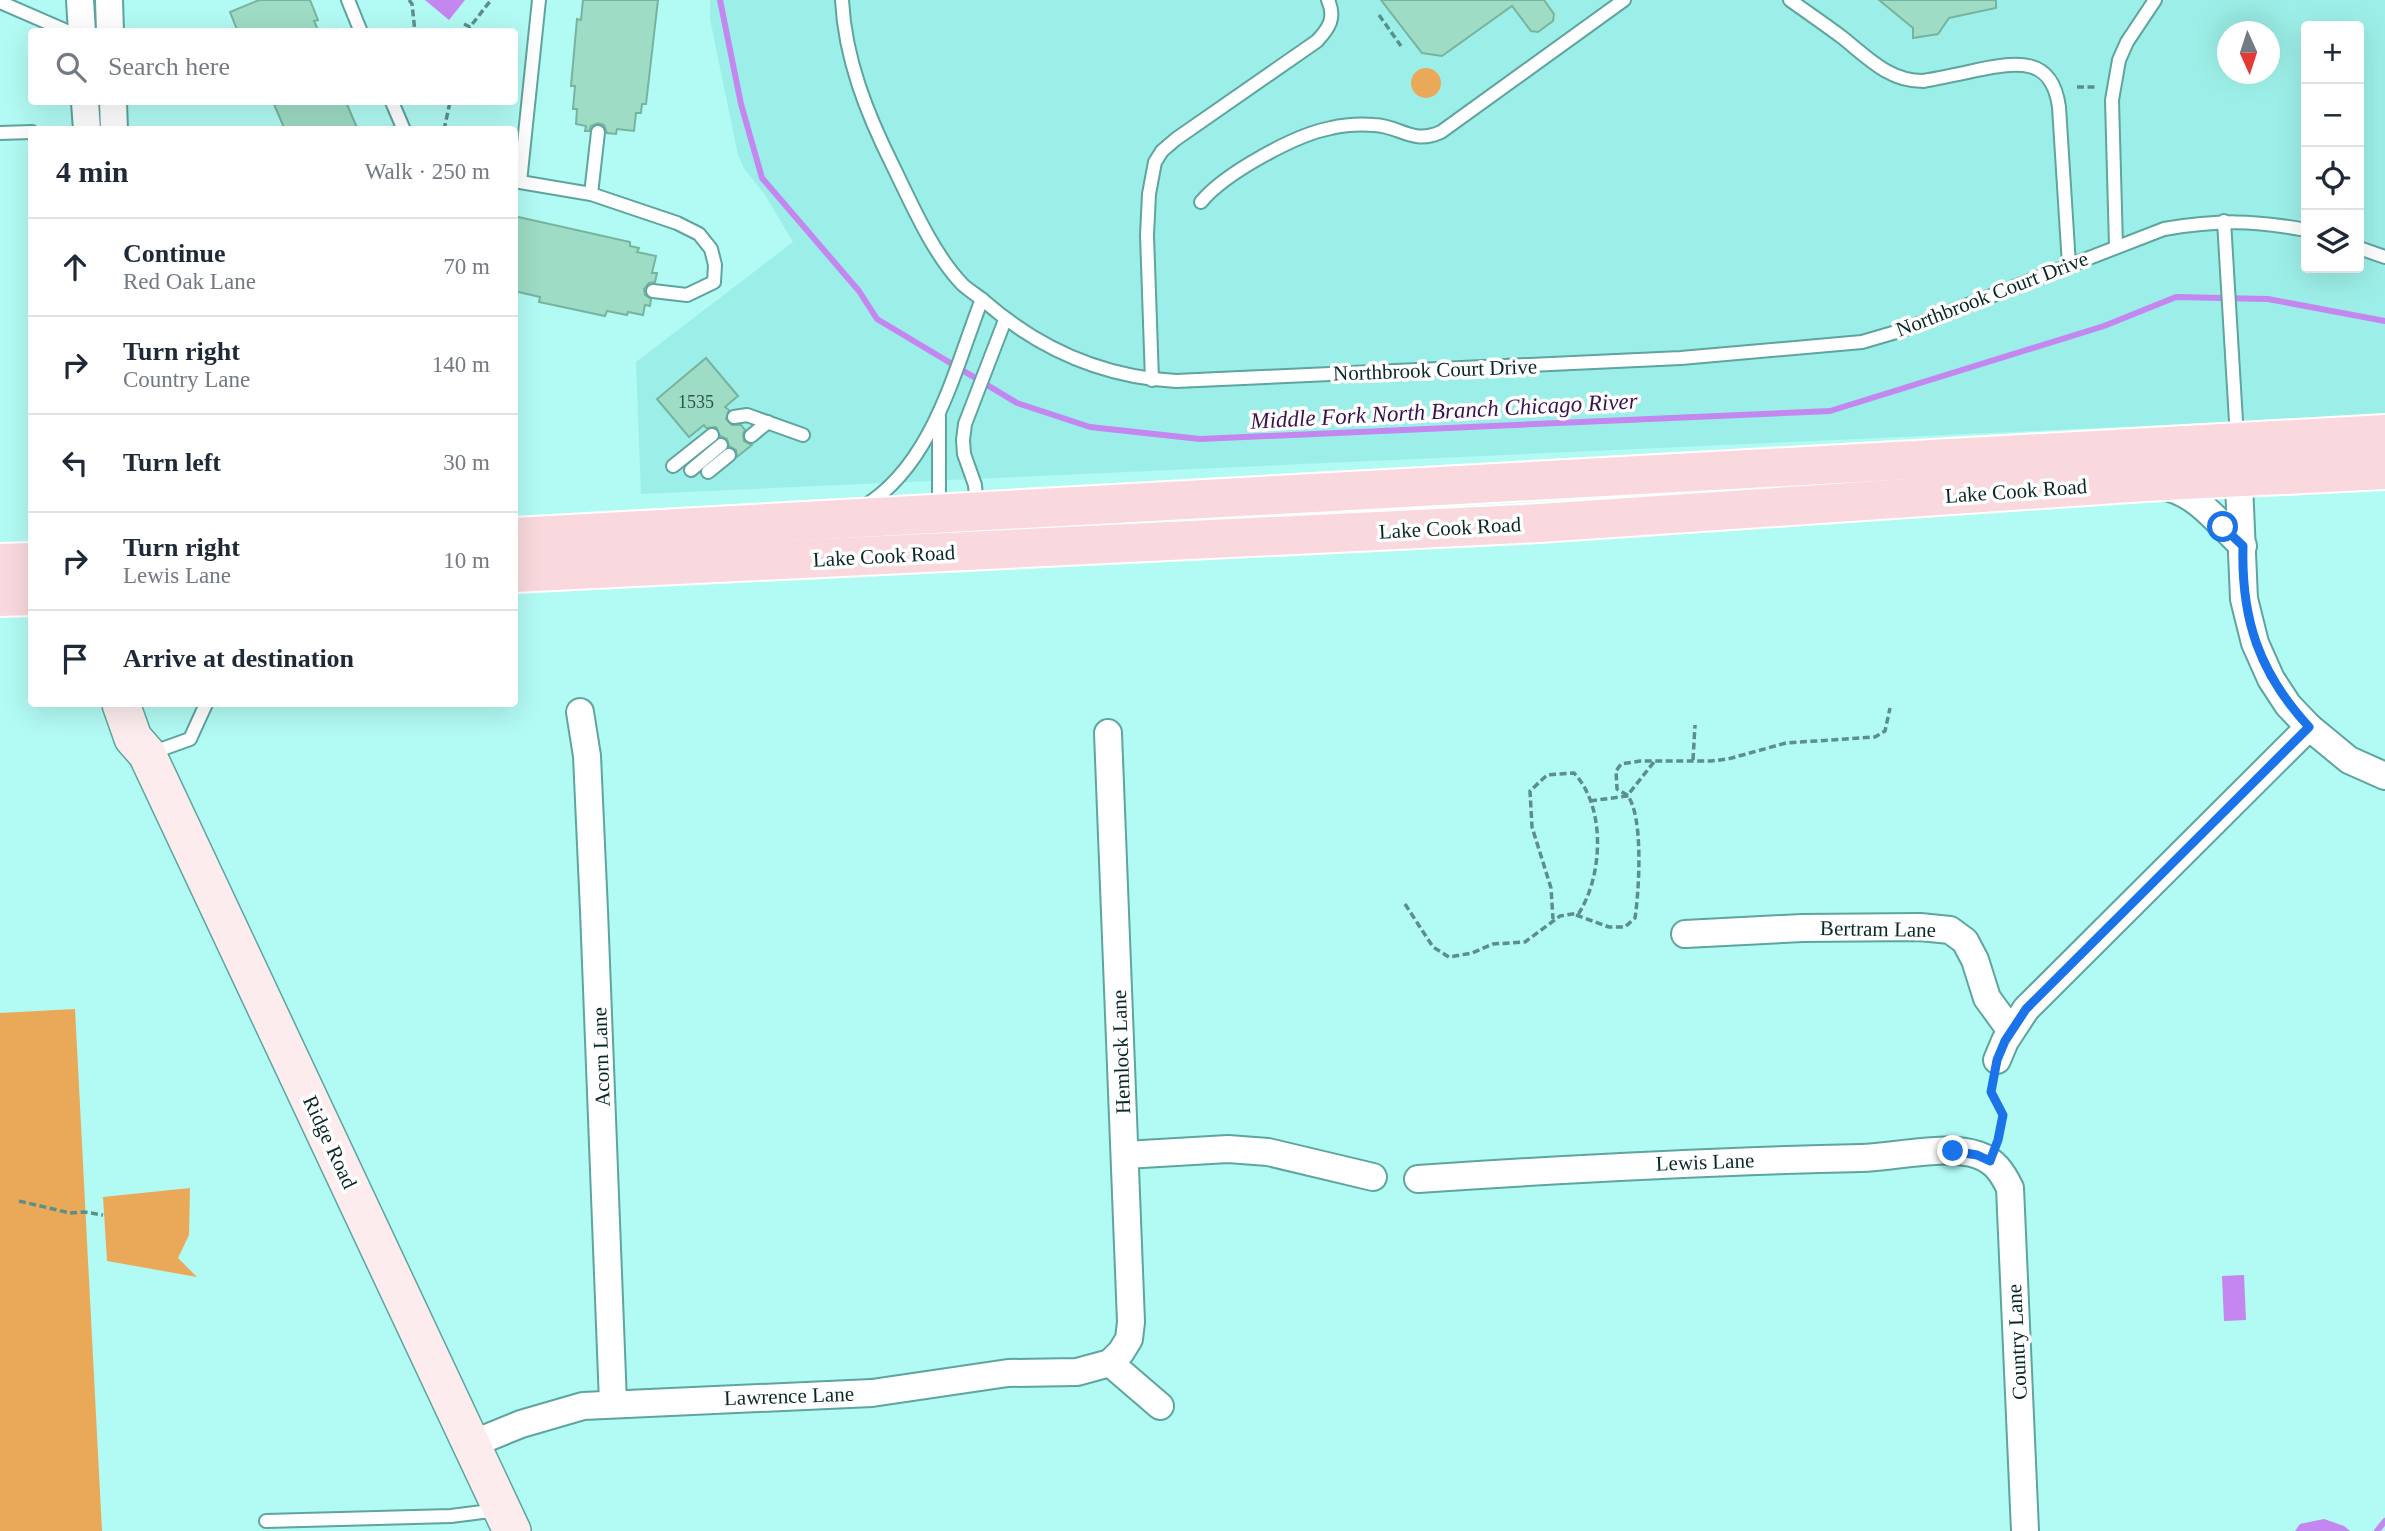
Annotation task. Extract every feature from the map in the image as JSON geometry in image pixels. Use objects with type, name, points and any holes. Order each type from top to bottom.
[{"type":"main road","name":"Lake Cook Road","points":[[518,573],[941,533],[977,513],[2385,434]]},
{"type":"main road","name":"Lake Cook Road","points":[[518,537],[836,520],[941,533],[980,551],[1540,523],[2145,482],[2237,442],[2385,470]]},
{"type":"main road","points":[[0,563],[28,562]]},
{"type":"main road","points":[[0,597],[28,596]]},
{"type":"street","points":[[80,0],[82,28]]},
{"type":"street","points":[[109,0],[110,28]]},
{"type":"street","points":[[85,105],[86,126]]},
{"type":"street","points":[[113,105],[114,126]]},
{"type":"street","points":[[2237,442],[2244,599],[2256,643],[2288,705],[2309,727],[2349,760],[2385,776]]},
{"type":"street","points":[[2145,482],[2171,488],[2205,506],[2243,546]]},
{"type":"street","name":"Ridge Road","points":[[122,707],[132,738],[147,754],[507,1520]]},
{"type":"street","name":"Ridge Road","points":[[146,707],[151,729],[147,754]]},
{"type":"street","name":"Acorn Lane","points":[[580,712],[587,756],[596,938],[613,1403]]},
{"type":"street","points":[[1997,1060],[2011,1031],[2035,1000],[2309,727]]},
{"type":"street","name":"Hemlock Lane","points":[[1108,733],[1131,1322],[1129,1339],[1110,1363]]},
{"type":"street","name":"Bertram Lane","points":[[1685,934],[1802,928],[1920,927],[1950,930],[1965,941],[1975,960],[1987,998],[2011,1031]]},
{"type":"street","points":[[1125,1155],[1228,1149],[1269,1152],[1373,1177]]},
{"type":"street","name":"Lewis Lane","points":[[1419,1178],[1622,1166],[1862,1158],[1953,1151],[1977,1155],[1990,1161]]},
{"type":"street","name":"Country Lane","points":[[1990,1161],[1998,1166],[2010,1188],[2025,1531]]},
{"type":"street","points":[[1110,1363],[1160,1406]]},
{"type":"street","name":"Lawrence Lane","points":[[472,1444],[521,1424],[583,1406],[872,1393],[1008,1373],[1077,1372],[1110,1363]]},
{"type":"lane","points":[[348,0],[360,28]]},
{"type":"lane","points":[[518,173],[539,0]]},
{"type":"lane","name":"Northbrook Court Drive","points":[[842,0],[843,26],[851,60],[877,133],[928,234],[964,285],[1005,320],[1031,337],[1091,365],[1152,380],[1188,381],[1521,367],[1681,358],[1862,342],[1903,330],[2164,229],[2224,221],[2249,221],[2301,229]]},
{"type":"lane","points":[[1152,380],[1147,235],[1149,194],[1155,162],[1162,151],[1177,139],[1317,41],[1332,21],[1328,0]]},
{"type":"lane","points":[[1201,202],[1212,189],[1256,160],[1308,135],[1331,128],[1376,125],[1415,137],[1428,138],[1441,132],[1624,0]]},
{"type":"lane","points":[[1790,0],[1844,39],[1875,66],[1911,81],[2009,64],[2031,66],[2044,74],[2057,92],[2059,107],[2069,265]]},
{"type":"lane","points":[[2116,246],[2112,100],[2119,60],[2127,41],[2155,0]]},
{"type":"lane","points":[[0,2],[60,28]]},
{"type":"lane","points":[[393,105],[402,126]]},
{"type":"lane","points":[[0,133],[28,132]]},
{"type":"lane","points":[[591,194],[598,132]]},
{"type":"lane","points":[[518,181],[591,194],[677,223],[699,234],[711,249],[715,265],[714,282],[687,295],[653,291]]},
{"type":"lane","points":[[2224,221],[2237,442]]},
{"type":"lane","points":[[2364,250],[2385,257]]},
{"type":"lane","points":[[836,520],[872,502],[915,456],[939,413],[982,299]]},
{"type":"lane","points":[[980,551],[975,485],[964,454],[963,440],[965,424],[1005,320]]},
{"type":"lane","points":[[939,413],[941,533]]},
{"type":"lane","points":[[761,419],[743,427],[741,414],[761,419],[803,435]]},
{"type":"lane","points":[[673,466],[712,435]]},
{"type":"lane","points":[[691,470],[725,450],[708,472]]},
{"type":"lane","points":[[147,754],[190,738],[205,707]]},
{"type":"lane","points":[[266,1521],[451,1516],[507,1520]]},
{"type":"path","points":[[409,0],[412,4],[415,28]]},
{"type":"path","points":[[471,28],[491,0]]},
{"type":"path","points":[[1379,15],[1401,46]]},
{"type":"path","points":[[464,24],[469,28]]},
{"type":"path","points":[[2077,87],[2096,87]]},
{"type":"path","points":[[445,126],[449,105]]},
{"type":"path","points":[[1574,914],[1609,927],[1625,927],[1635,918],[1638,833],[1635,815],[1627,796],[1617,789],[1616,771],[1621,764],[1640,761],[1728,759],[1786,743],[1875,737],[1885,732],[1890,708]]},
{"type":"path","points":[[1693,760],[1695,725]]},
{"type":"path","points":[[1590,801],[1627,796],[1654,762]]},
{"type":"path","points":[[1405,904],[1433,947],[1449,957],[1472,953],[1493,944],[1525,942],[1560,915],[1579,913],[1588,899],[1596,872],[1595,813],[1583,782],[1574,773],[1547,775],[1530,791],[1532,827],[1551,888],[1553,919]]},
{"type":"path","points":[[1990,1161],[2003,1115],[1991,1092],[1997,1060]]},
{"type":"path","points":[[19,1201],[70,1213],[103,1215]]},
{"type":"shaded area","points":[[425,0],[465,0],[449,20]]},
{"type":"shaded area","points":[[710,0],[2385,0],[2385,415],[641,494],[636,362],[793,242],[738,155],[710,19]]},
{"type":"shaded area","points":[[1426,68],[1432,69],[1440,77],[1440,89],[1432,97],[1426,98],[1420,97],[1412,89],[1411,83],[1412,77],[1420,69]]},
{"type":"shaded area","points":[[75,1009],[102,1531],[0,1531],[0,1013]]},
{"type":"shaded area","points":[[190,1188],[189,1235],[178,1258],[197,1277],[107,1261],[103,1197]]},
{"type":"shaded area","points":[[2244,1275],[2246,1320],[2224,1321],[2222,1276]]},
{"type":"shaded area","points":[[2324,1519],[2350,1531],[2295,1531],[2300,1524]]},
{"type":"building","points":[[259,0],[310,0],[318,20],[314,21],[317,28],[236,28],[230,12]]},
{"type":"building","points":[[583,0],[658,0],[646,104],[642,104],[641,113],[636,113],[634,131],[617,129],[616,134],[607,133],[604,125],[598,123],[585,131],[586,126],[576,124],[577,109],[573,109],[575,86],[571,86],[577,19],[581,20]]},
{"type":"building","points":[[1381,0],[1544,0],[1554,14],[1553,21],[1538,32],[1531,31],[1512,6],[1442,56],[1422,53]]},
{"type":"building","points":[[1879,0],[1996,0],[1996,8],[1949,18],[1938,34],[1913,38],[1913,28]]},
{"type":"building","points":[[274,105],[347,105],[356,126],[283,126]]},
{"type":"building","points":[[518,217],[630,242],[630,246],[639,248],[637,252],[656,256],[652,273],[657,273],[655,282],[649,283],[644,289],[645,295],[651,299],[650,306],[645,305],[643,315],[607,311],[605,316],[539,302],[540,297],[518,292]]},
{"type":"building","points":[[706,358],[738,396],[725,407],[729,410],[726,419],[732,425],[741,425],[745,430],[744,441],[752,445],[737,457],[736,450],[729,446],[727,439],[720,436],[716,427],[706,428],[704,425],[689,437],[657,399]]},
{"type":"waterway","name":"Middle Fork North Branch Chicago River","points":[[720,0],[741,104],[762,178],[859,291],[877,319],[1017,403],[1090,427],[1200,439],[1830,411],[2104,326],[2176,297],[2268,299],[2385,321]]},
{"type":"waterway","points":[[2377,1531],[2385,1521]]},
{"type":"route","points":[[1953,1151],[1977,1155],[1990,1161],[2003,1115],[1991,1092],[1997,1060],[2005,1041],[2026,1009],[2309,727],[2288,705],[2271,678],[2256,643],[2244,599],[2243,546],[2223,527]]}]
